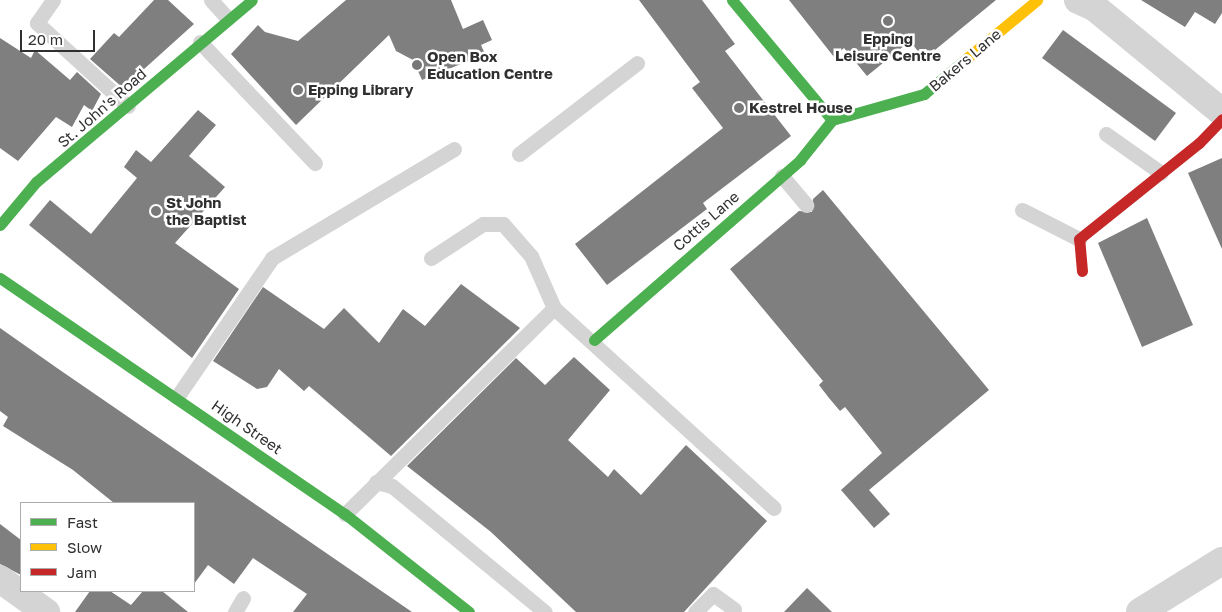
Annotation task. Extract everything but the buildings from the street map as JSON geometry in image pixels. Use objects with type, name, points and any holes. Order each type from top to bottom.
[{"type":"street","name":"St. John's Road","points":[[0,225],[36,182],[128,106],[227,18],[252,0]]},
{"type":"street","points":[[732,0],[832,120]]},
{"type":"street","name":"Bakers Lane","points":[[832,120],[924,94],[1037,0]]},
{"type":"street","points":[[1078,0],[1094,7],[1222,112]]},
{"type":"street","points":[[1082,271],[1079,238],[1161,173],[1222,119]]},
{"type":"street","name":"Cottis Lane","points":[[594,340],[782,176],[832,120]]},
{"type":"street","name":"High Street","points":[[0,278],[177,397],[344,514],[469,612]]},
{"type":"street","points":[[1140,612],[1222,561]]},
{"type":"street","points":[[0,579],[46,612]]},
{"type":"lane","points":[[53,0],[37,22],[128,106]]},
{"type":"lane","points":[[211,0],[227,18]]},
{"type":"lane","points":[[200,42],[315,163]]},
{"type":"lane","points":[[519,154],[637,63]]},
{"type":"lane","points":[[1106,134],[1161,173]]},
{"type":"lane","points":[[177,397],[272,258],[454,149]]},
{"type":"lane","points":[[782,176],[806,205]]},
{"type":"lane","points":[[1022,210],[1079,238]]},
{"type":"lane","points":[[431,258],[483,224],[503,224],[539,269],[554,308],[594,340],[628,378],[774,508]]},
{"type":"lane","points":[[344,514],[554,308]]},
{"type":"lane","points":[[376,482],[392,486],[545,612]]},
{"type":"lane","points":[[695,612],[713,594],[734,609]]},
{"type":"lane","points":[[234,612],[244,598]]},
{"type":"traffic: fast","points":[[0,225],[36,182],[252,0]]},
{"type":"traffic: fast","points":[[732,0],[832,120],[924,94],[967,58]]},
{"type":"traffic: fast","points":[[594,340],[800,160],[832,120]]},
{"type":"traffic: fast","points":[[0,278],[345,514],[469,612]]},
{"type":"traffic: slow","points":[[967,58],[1037,0]]},
{"type":"traffic: jam","points":[[1082,271],[1079,239],[1199,143],[1222,119]]},
{"type":"place","name":"Epping Leisure Centre","points":[[888,21]]},
{"type":"place","name":"Open Box Education Centre","points":[[417,65]]},
{"type":"place","name":"Epping Library","points":[[298,90]]},
{"type":"place","name":"Kestrel House","points":[[739,108]]},
{"type":"place","name":"St John the Baptist","points":[[156,211]]}]
